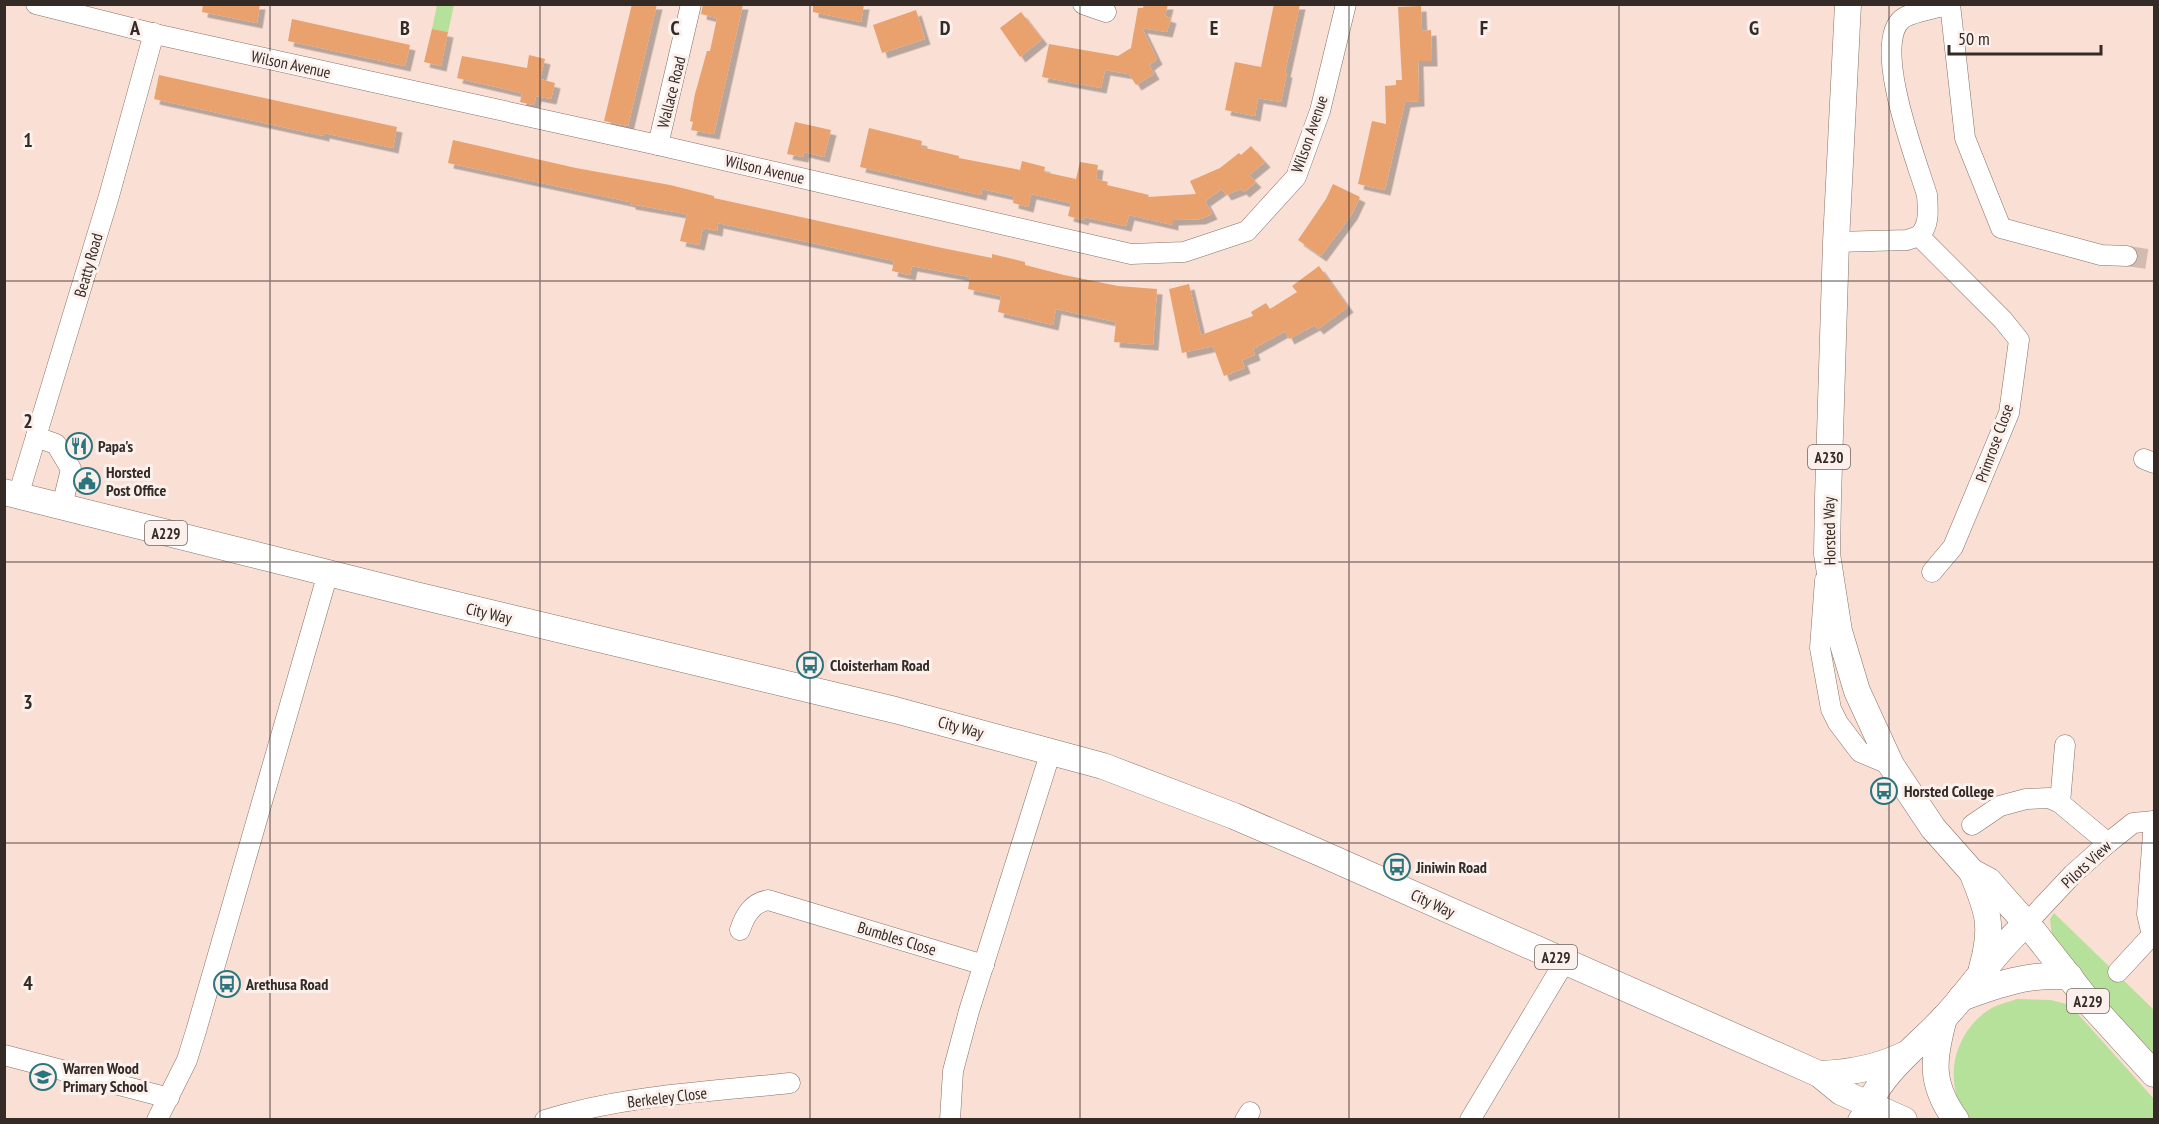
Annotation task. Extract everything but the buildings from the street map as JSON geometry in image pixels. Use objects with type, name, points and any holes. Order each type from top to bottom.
[{"type":"main road","name":"Horsted Way","points":[[1848,4],[1836,242],[1827,554],[1839,631],[1857,691],[1892,765],[1933,828],[1972,872],[1989,881],[2027,924]]},
{"type":"main road","name":"City Way","points":[[11,494],[895,710],[1051,751],[1150,783],[1234,816],[1820,1074],[1863,1112]]},
{"type":"main road","points":[[1972,872],[1987,912],[1990,928],[1981,974]]},
{"type":"main road","points":[[1863,1112],[1874,1093],[1906,1054],[1944,1018],[2011,938],[2027,924]]},
{"type":"main road","name":"A229","points":[[2027,924],[2101,1016],[2154,1074]]},
{"type":"main road","points":[[1961,998],[2011,981],[2054,975],[2070,977]]},
{"type":"main road","points":[[1944,1018],[1936,1050],[1936,1081],[1939,1093],[1956,1119]]},
{"type":"main road","points":[[1820,1074],[1860,1070],[1906,1054]]},
{"type":"main road","name":"A229","points":[[1863,1112],[1904,1119]]},
{"type":"street","name":"Wilson Avenue","points":[[36,4],[154,33],[658,145],[1131,254],[1184,252],[1247,231],[1296,177],[1320,111],[1346,4]]},
{"type":"street","name":"Wallace Road","points":[[658,145],[691,4]]},
{"type":"street","points":[[1836,242],[1907,240],[1918,236],[1926,225],[1929,213],[1927,195],[1893,81],[1890,44],[1896,26],[1902,19],[1950,4],[1965,138],[2001,228],[2101,255],[2127,256]]},
{"type":"street","name":"Beatty Road","points":[[11,494],[36,437],[109,196],[154,33]]},
{"type":"street","name":"Primrose Close","points":[[1918,236],[2003,320],[2019,340],[2009,413],[1953,547],[1932,572]]},
{"type":"street","points":[[36,437],[56,444],[71,469],[62,506]]},
{"type":"street","points":[[157,1119],[187,1060],[328,573]]},
{"type":"street","points":[[2060,803],[2065,745]]},
{"type":"street","points":[[950,1119],[953,1071],[969,1011],[1051,751]]},
{"type":"street","points":[[1972,825],[2000,806],[2026,799],[2049,798],[2060,803],[2108,843]]},
{"type":"street","points":[[2118,972],[2153,935],[2147,914],[2154,821]]},
{"type":"street","name":"Pilots View","points":[[2027,924],[2073,874],[2108,843],[2134,822],[2154,821]]},
{"type":"street","name":"Bumbles Close","points":[[740,930],[746,914],[760,901],[768,900],[811,911],[984,965]]},
{"type":"street","points":[[1470,1119],[1565,961]]},
{"type":"street","points":[[4,1054],[169,1098]]},
{"type":"street","name":"Berkeley Close","points":[[545,1119],[615,1103],[790,1083]]},
{"type":"green space","points":[[437,5],[454,5],[448,32],[432,29]]},
{"type":"green space","points":[[2054,913],[2154,1010],[2154,1054],[2108,1005],[2052,937],[2050,919]]},
{"type":"green space","points":[[2017,999],[2051,1000],[2070,1005],[2154,1099],[2154,1119],[1970,1119],[1959,1102],[1955,1087],[1955,1061],[1958,1049],[1971,1026],[1980,1017],[1993,1007]]},
{"type":"tunnel","points":[[2127,256],[2154,260]]},
{"type":"place","name":"Papa's","points":[[79,446]]},
{"type":"place","name":"Horsted Post Office","points":[[87,481]]},
{"type":"place","name":"Cloisterham Road","points":[[810,665]]},
{"type":"place","name":"Horsted College","points":[[1884,791]]},
{"type":"place","name":"Jiniwin Road","points":[[1397,867]]},
{"type":"place","name":"Arethusa Road","points":[[227,984]]},
{"type":"place","name":"Warren Wood Primary School","points":[[43,1077]]}]
